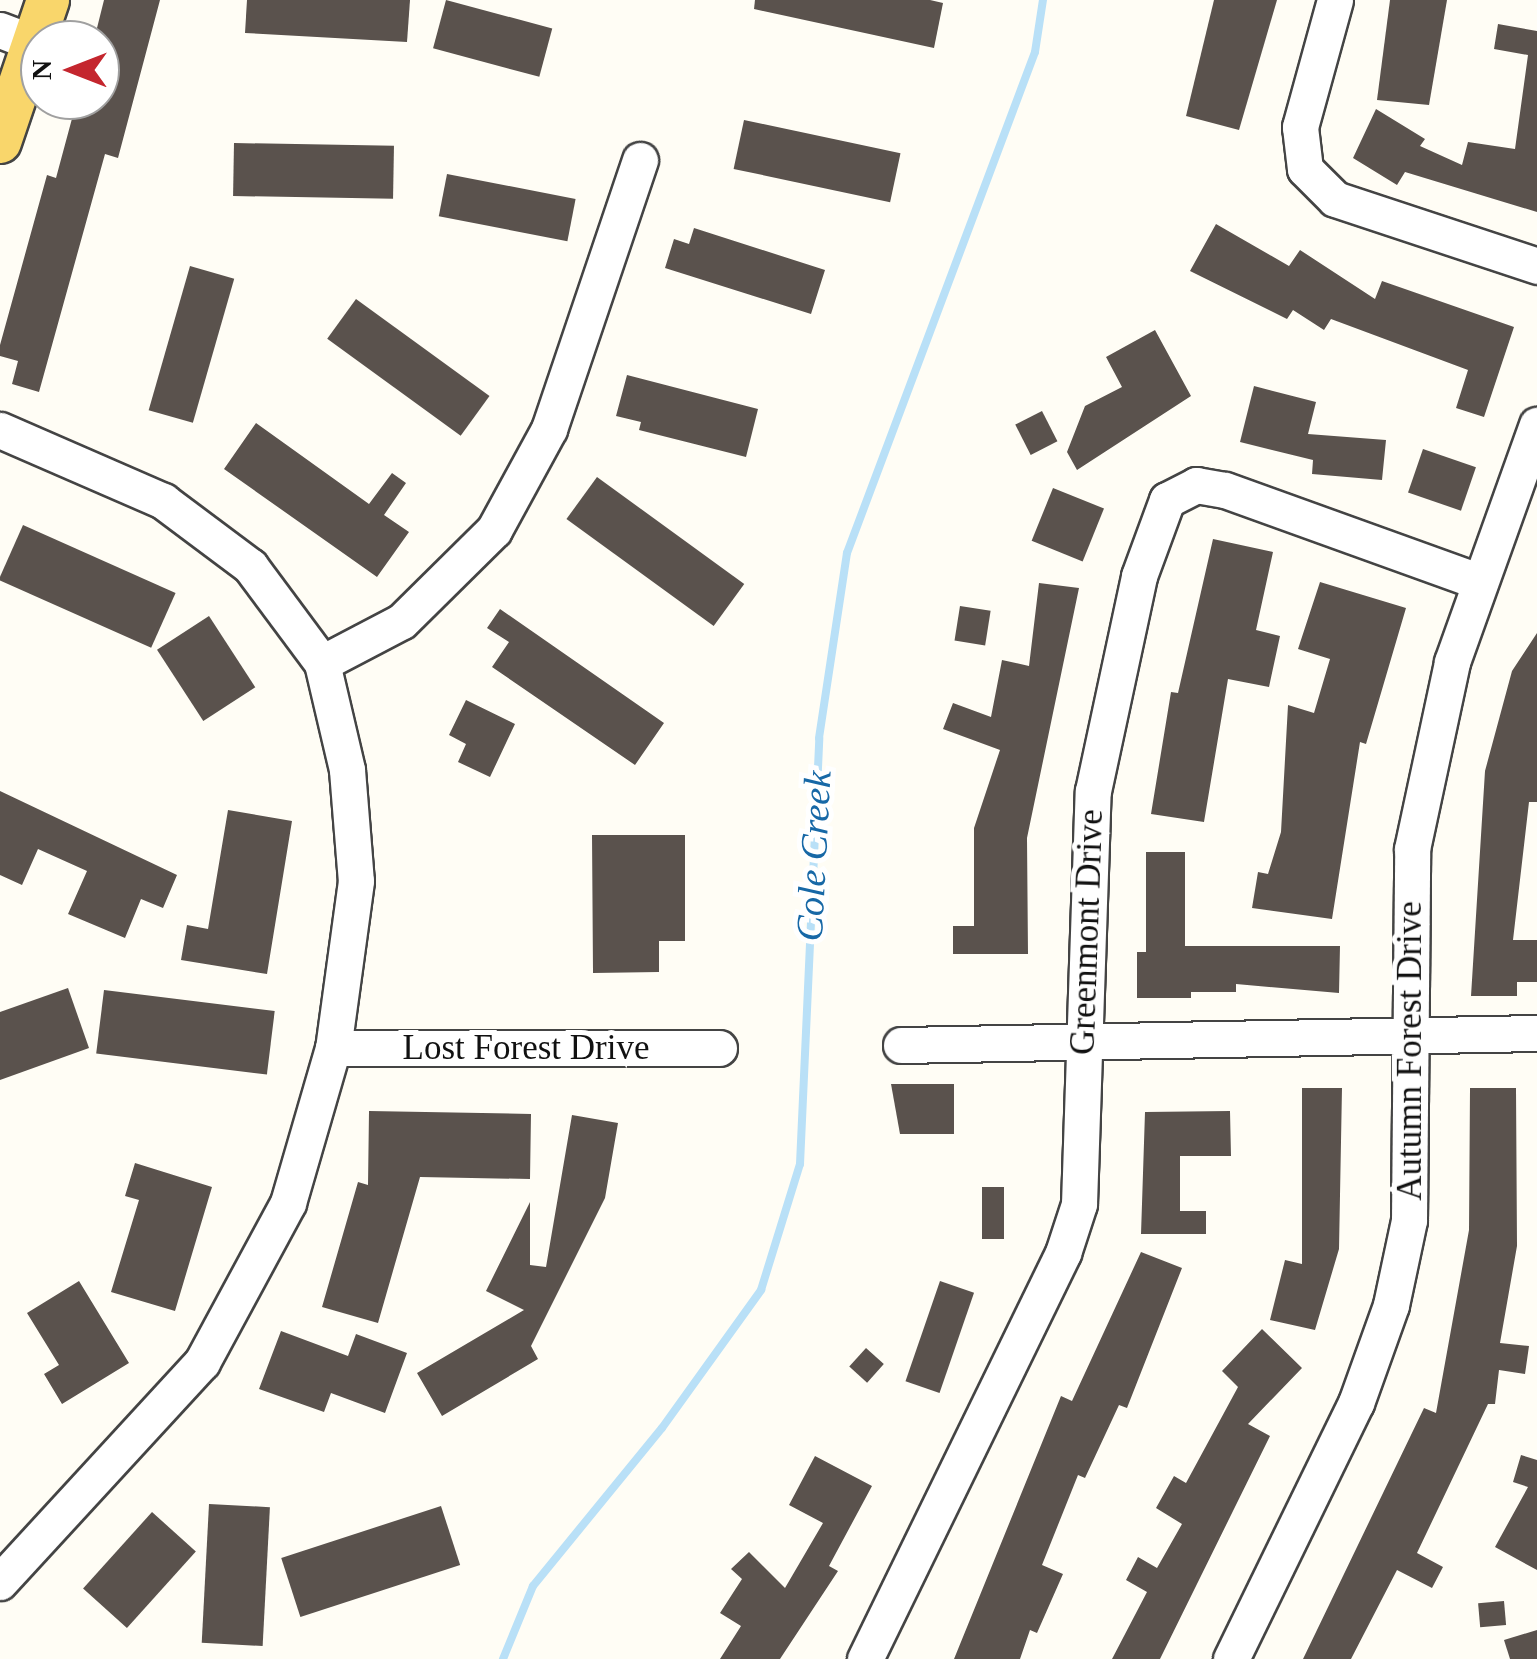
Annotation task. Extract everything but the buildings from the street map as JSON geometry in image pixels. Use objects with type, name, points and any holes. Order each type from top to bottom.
[{"type":"main road","points":[[0,142],[19,37],[48,0]]},
{"type":"street","points":[[1335,0],[1300,127],[1305,169],[1335,199],[1537,266]]},
{"type":"street","points":[[322,663],[402,621],[494,530],[550,429],[640,160]]},
{"type":"street","name":"Autumn Forest Drive","points":[[1231,1659],[1356,1402],[1390,1304],[1409,1220],[1412,849],[1452,662],[1537,424]]},
{"type":"street","points":[[0,430],[164,501],[250,566],[322,663],[347,770],[356,881],[333,1048],[288,1203],[202,1362],[0,1582]]},
{"type":"street","name":"Greenmont Drive","points":[[865,1659],[1063,1253],[1079,1204],[1080,1040],[1093,791],[1139,576],[1167,500],[1196,485],[1224,490],[1480,582]]},
{"type":"street","points":[[901,1045],[1537,1033]]},
{"type":"street","name":"Lost Forest Drive","points":[[333,1048],[719,1048]]},
{"type":"waterway","name":"Cole Creek","points":[[503,1659],[533,1586],[662,1428],[761,1290],[800,1164],[819,738],[847,553],[1035,52],[1043,0]]}]
